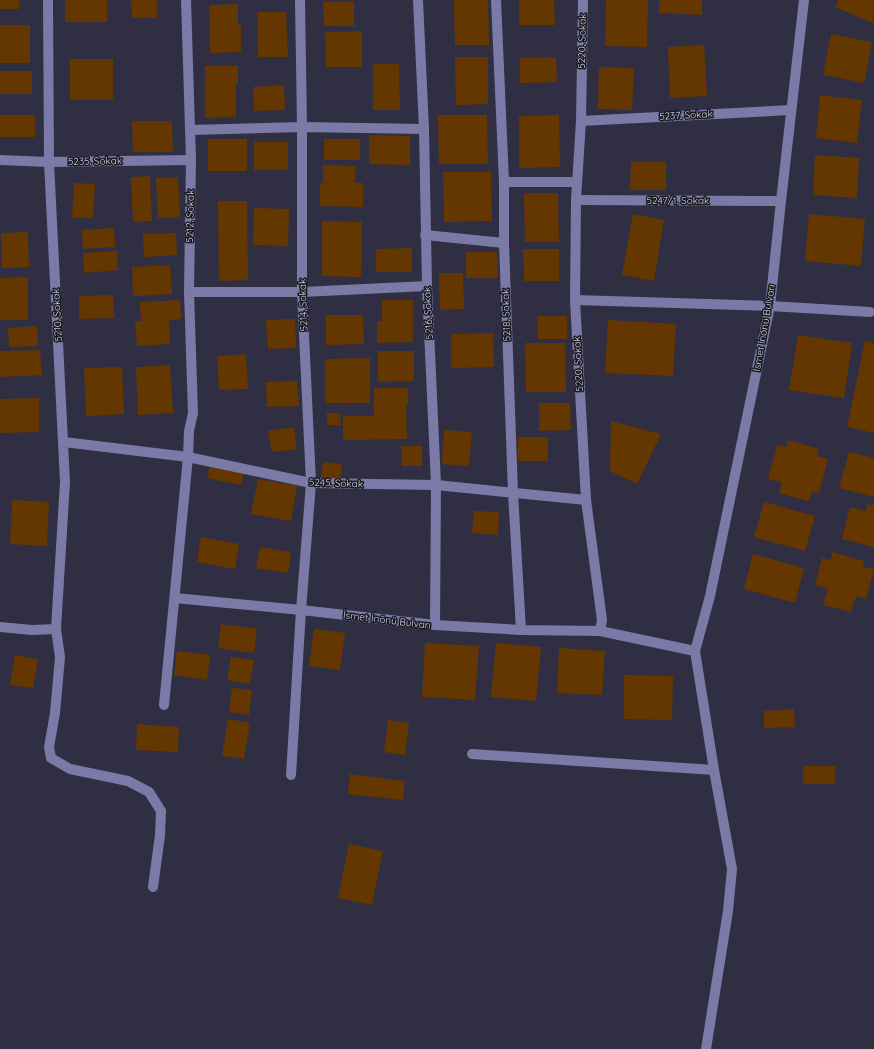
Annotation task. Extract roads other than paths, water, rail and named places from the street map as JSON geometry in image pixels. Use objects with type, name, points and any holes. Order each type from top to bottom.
[{"type":"street","name":"5210. Sokak","points":[[48,0],[49,162],[66,482],[56,629],[60,657],[55,713],[48,747],[51,758],[70,769],[128,781],[149,792],[161,811],[160,835],[153,887]]},
{"type":"street","name":"5212. Sokak","points":[[164,705],[188,457],[189,431],[193,413],[189,292],[191,160],[186,0]]},
{"type":"street","name":"5214. Sokak","points":[[291,775],[300,610],[311,483],[302,292],[300,0]]},
{"type":"street","name":"5216. Sokak","points":[[418,0],[424,129],[425,235],[436,485],[435,625]]},
{"type":"street","name":"5218. Sokak","points":[[496,0],[504,182],[504,243],[513,493],[522,630]]},
{"type":"street","name":"5220. Sokak","points":[[583,0],[581,121],[576,200],[575,300],[586,500],[602,620],[600,632]]},
{"type":"street","name":"İsmet İnönü Bulvarı","points":[[695,651],[710,596],[770,306],[804,0]]},
{"type":"street","name":"5237. Sokak","points":[[581,121],[791,110]]},
{"type":"street","points":[[190,130],[302,127],[424,129]]},
{"type":"street","name":"5235. Sokak","points":[[0,160],[49,162],[191,160]]},
{"type":"street","points":[[504,182],[577,182]]},
{"type":"street","name":"5247/1. Sokak","points":[[576,200],[781,200]]},
{"type":"street","points":[[425,235],[504,243]]},
{"type":"street","points":[[189,292],[302,292],[427,286]]},
{"type":"street","points":[[575,300],[770,306],[870,312]]},
{"type":"street","name":"5245. Sokak","points":[[64,442],[188,457],[311,483],[436,485],[586,500]]},
{"type":"street","name":"İsmet İnönü Bulvarı","points":[[175,598],[435,625],[522,630],[600,632]]},
{"type":"street","points":[[0,627],[32,630],[56,629]]},
{"type":"street","points":[[600,632],[695,651],[732,869],[728,911],[706,1049]]},
{"type":"street","points":[[472,754],[714,770]]}]
